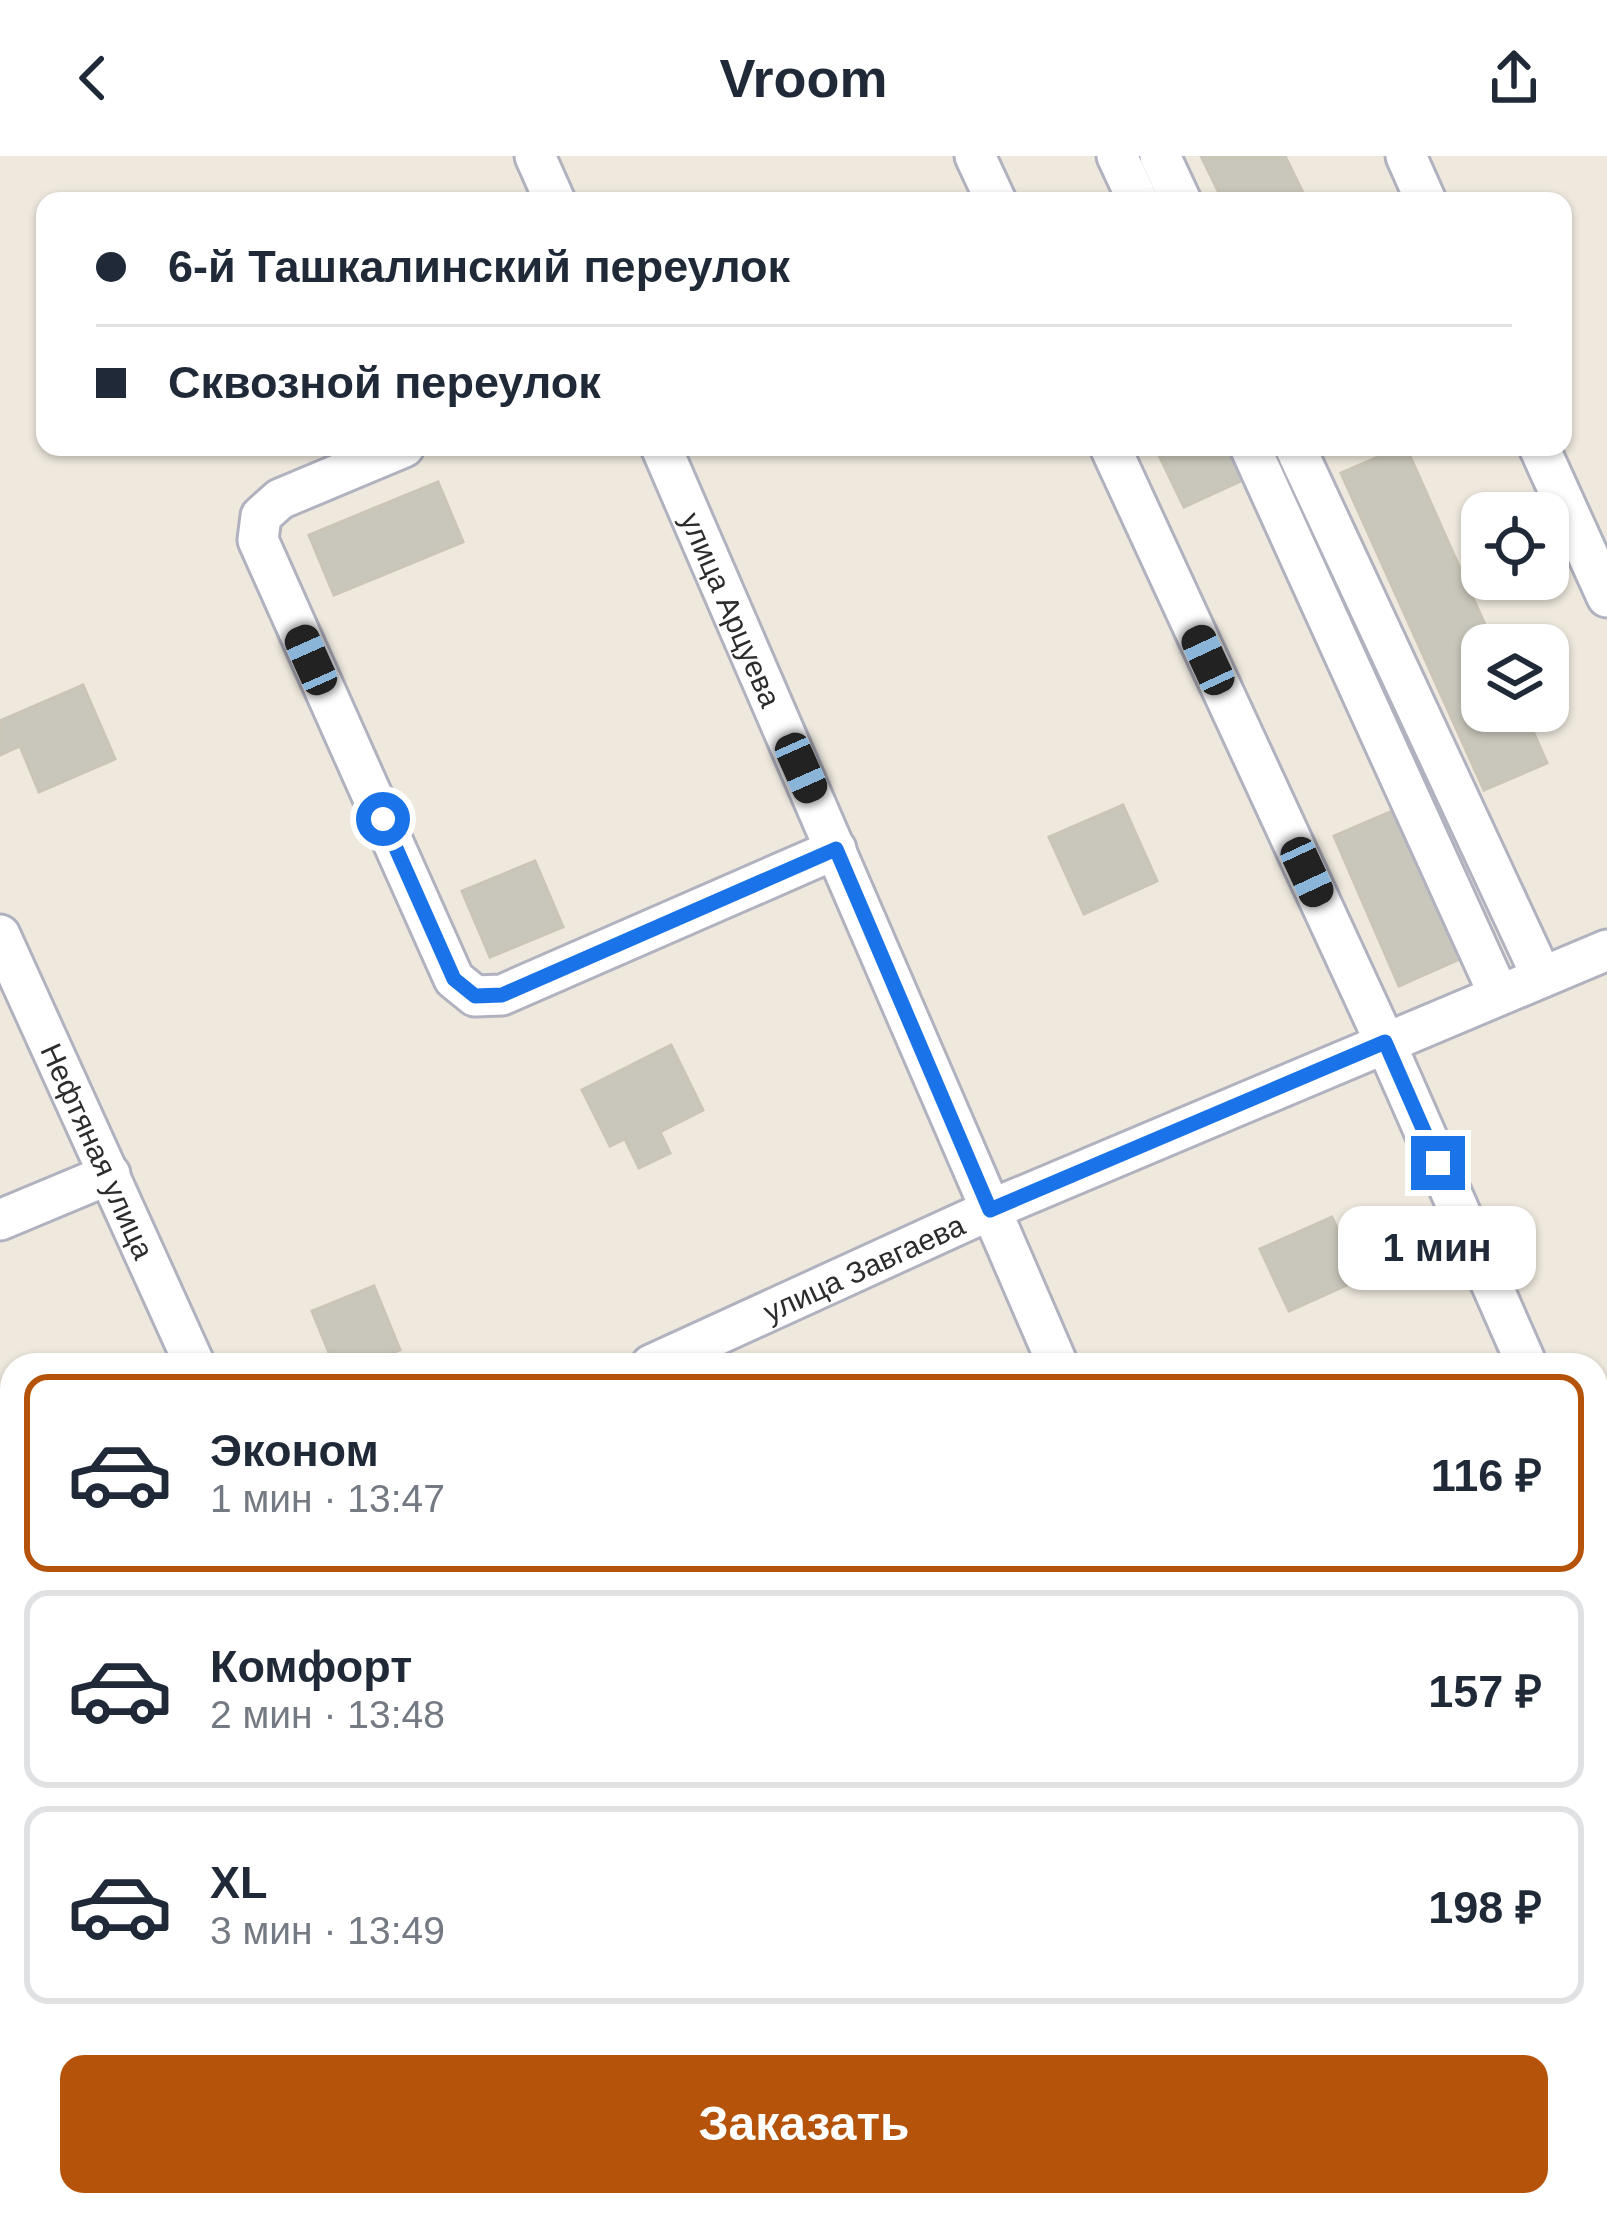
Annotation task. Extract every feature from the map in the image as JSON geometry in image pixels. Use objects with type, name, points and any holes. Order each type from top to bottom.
[{"type":"street","points":[[535,156],[550,192]]},
{"type":"street","points":[[975,156],[992,192]]},
{"type":"street","points":[[1117,156],[1134,192]]},
{"type":"street","points":[[1160,156],[1177,192]]},
{"type":"street","points":[[1406,156],[1422,192]]},
{"type":"street","points":[[383,456],[280,499],[261,515],[258,540],[454,979],[475,996],[502,995],[836,849]]},
{"type":"street","name":"улица Арцуева","points":[[665,456],[1053,1353]]},
{"type":"street","points":[[1114,456],[1385,1042],[1522,1353]]},
{"type":"street","points":[[1254,456],[1499,995]]},
{"type":"street","points":[[1299,456],[1542,977]]},
{"type":"street","points":[[1542,456],[1607,597]]},
{"type":"street","name":"Нефтяная улица","points":[[0,934],[190,1353]]},
{"type":"street","name":"улица Завгаева","points":[[678,1353],[990,1210],[1607,950]]},
{"type":"street","points":[[0,1220],[110,1174]]},
{"type":"building","points":[[1201,156],[1285,156],[1303,192],[1219,192]]},
{"type":"building","points":[[1159,456],[1234,456],[1245,479],[1184,507]]},
{"type":"building","points":[[1380,456],[1410,456],[1461,571],[1461,600],[1474,600],[1485,624],[1461,624],[1461,732],[1533,732],[1547,763],[1484,790],[1341,473]]},
{"type":"building","points":[[438,482],[463,542],[334,595],[309,535]]},
{"type":"building","points":[[83,685],[115,759],[39,792],[20,746],[0,755],[0,721]]},
{"type":"building","points":[[1123,805],[1157,881],[1084,914],[1049,837]]},
{"type":"building","points":[[1397,809],[1462,958],[1399,986],[1334,836]]},
{"type":"building","points":[[535,861],[563,927],[490,957],[462,891]]},
{"type":"building","points":[[671,1045],[703,1110],[660,1132],[670,1153],[639,1168],[625,1139],[610,1146],[582,1090]]},
{"type":"building","points":[[1332,1217],[1360,1279],[1289,1311],[1260,1249]]},
{"type":"building","points":[[374,1286],[400,1350],[329,1353],[312,1311]]},
{"type":"route","points":[[383,819],[454,979],[475,996],[502,995],[836,849],[990,1210],[1385,1042],[1438,1163]]}]
